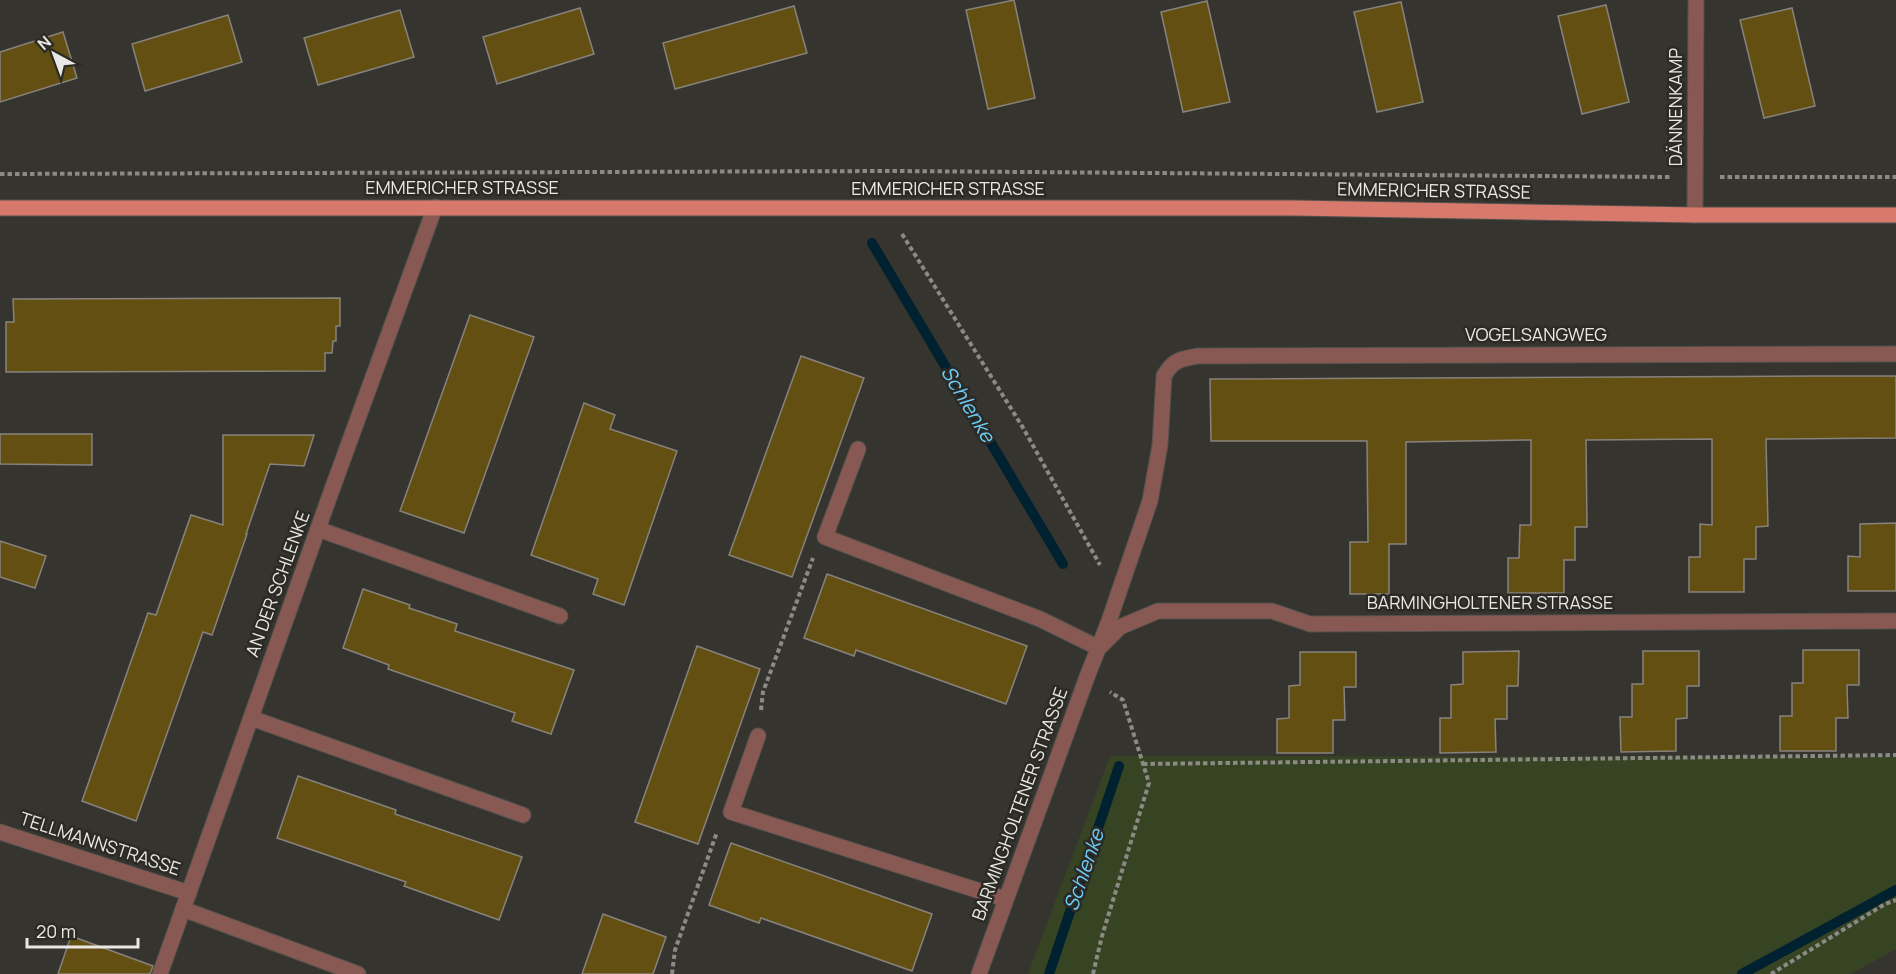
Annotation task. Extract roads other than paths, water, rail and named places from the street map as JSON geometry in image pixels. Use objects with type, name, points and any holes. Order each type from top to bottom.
[{"type":"main road","name":"EMMERICHER STRASSE","points":[[0,208],[1293,208],[1695,215],[1896,215]]},
{"type":"street","name":"DÄNNENKAMP","points":[[1695,215],[1696,0]]},
{"type":"street","name":"AN DER SCHLENKE","points":[[160,974],[435,207]]},
{"type":"street","name":"VOGELSANGWEG","points":[[1178,360],[1198,356],[1896,354]]},
{"type":"street","name":"BARMINGHOLTENER STRASSE","points":[[979,974],[1099,648],[1150,501],[1160,445],[1164,376],[1170,366],[1178,360]]},
{"type":"street","points":[[858,449],[825,537],[1040,619],[1099,648]]},
{"type":"street","points":[[318,529],[560,616]]},
{"type":"street","name":"BARMINGHOLTENER STRASSE","points":[[1099,648],[1120,627],[1158,611],[1272,611],[1310,624],[1896,621]]},
{"type":"street","points":[[251,718],[522,815]]},
{"type":"street","points":[[758,736],[731,812],[1005,899]]},
{"type":"street","name":"TELLMANNSTRASSE","points":[[0,832],[189,893]]},
{"type":"street","points":[[183,909],[358,974]]},
{"type":"waterway","name":"Schlenke","points":[[872,243],[1063,564]]},
{"type":"waterway","name":"Schlenke","points":[[1049,974],[1119,766]]},
{"type":"waterway","points":[[1742,974],[1896,890]]}]
